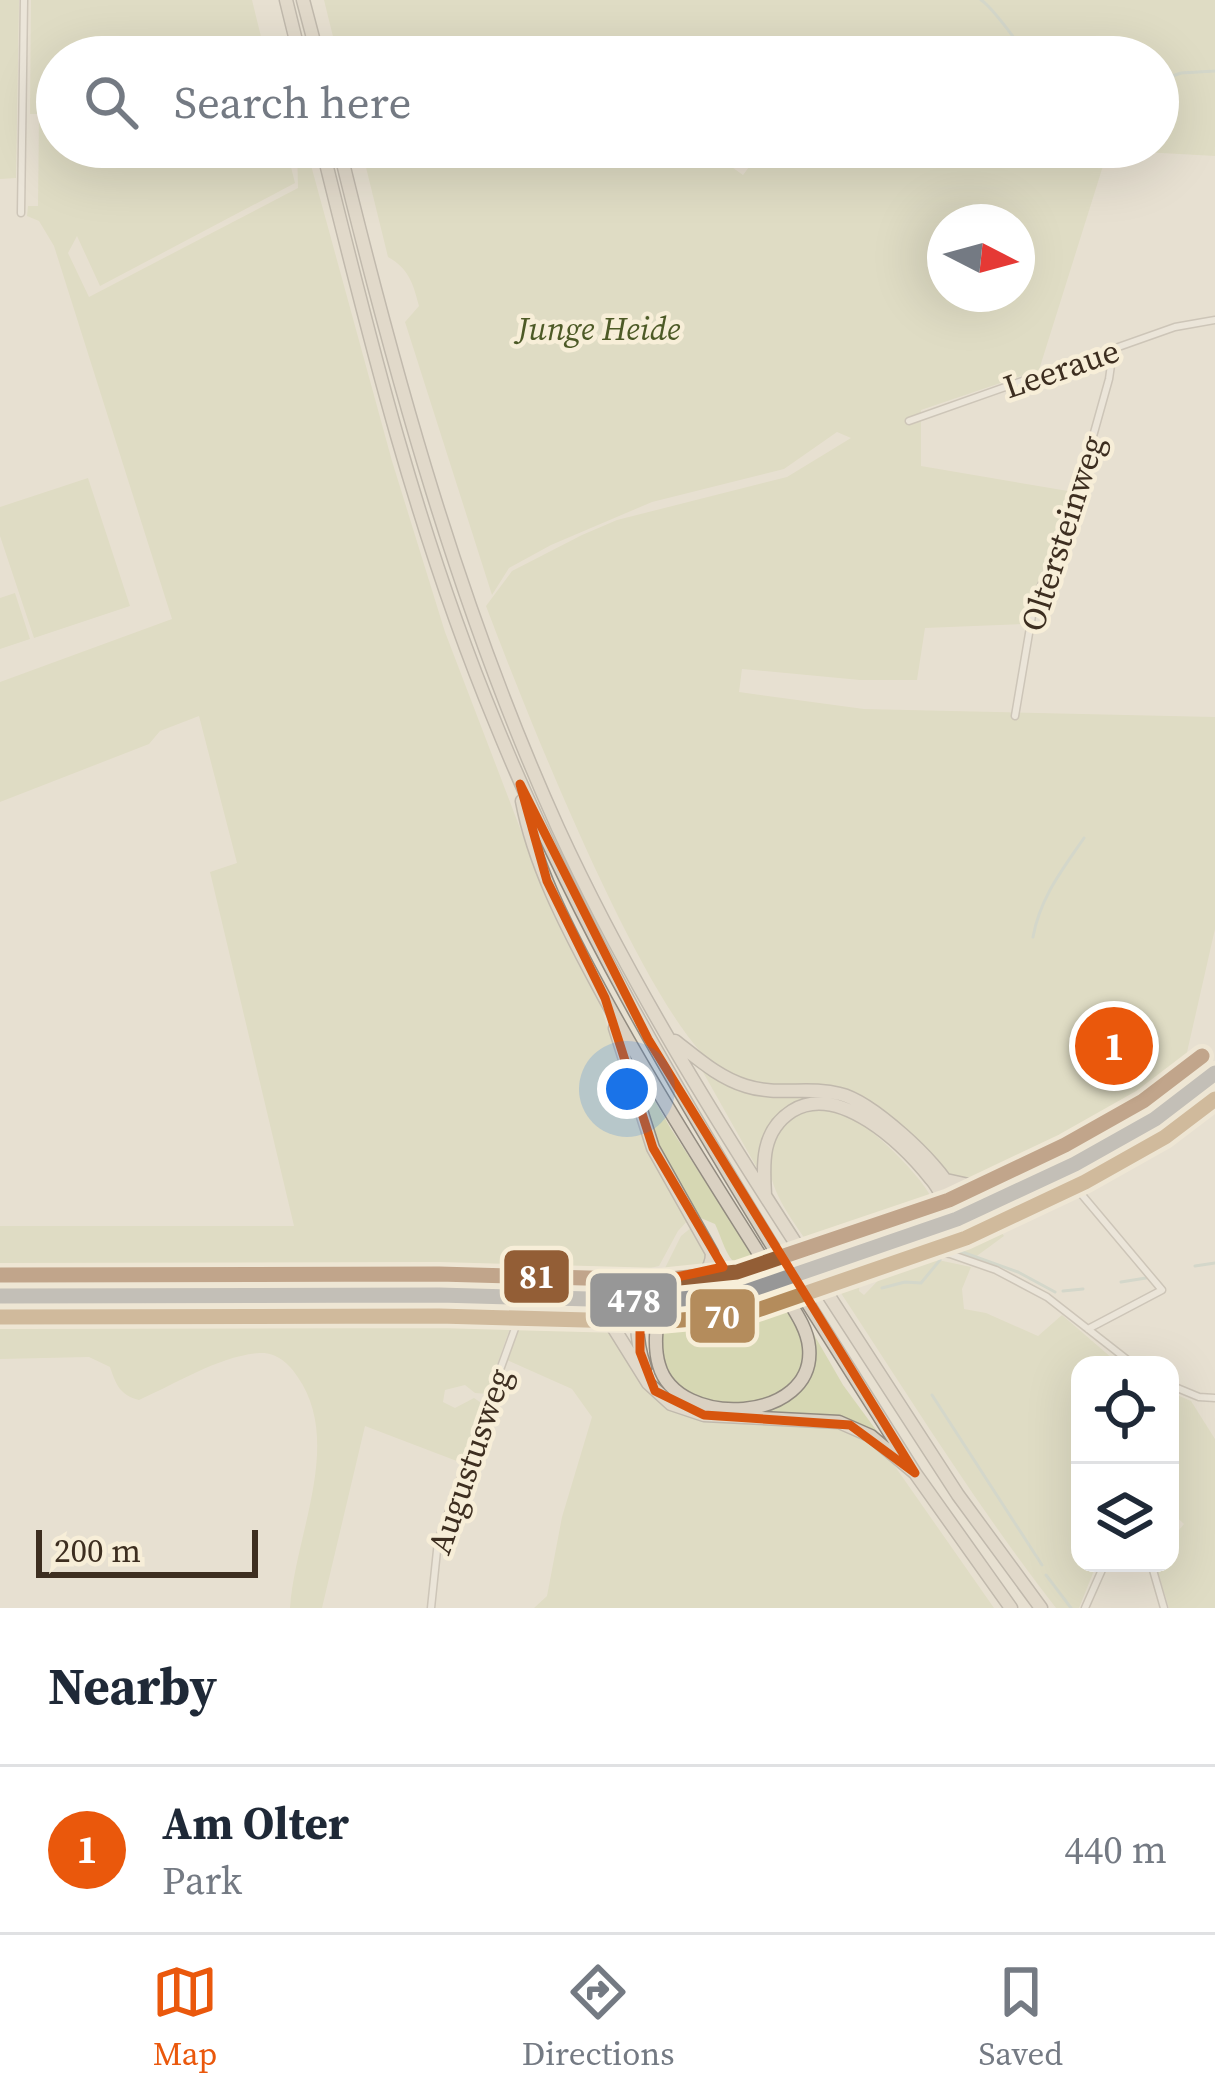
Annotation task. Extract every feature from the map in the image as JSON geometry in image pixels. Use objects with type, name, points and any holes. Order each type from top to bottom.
[{"type":"highway","points":[[286,0],[295,36]]},
{"type":"highway","points":[[303,0],[312,36]]},
{"type":"highway","points":[[328,168],[413,491],[452,609],[520,784],[611,971],[685,1103],[916,1473],[1011,1608]]},
{"type":"highway","points":[[345,168],[425,473],[490,666],[560,831],[627,965],[765,1196],[814,1263],[958,1495],[1041,1608]]},
{"type":"highway","points":[[520,784],[547,881],[605,998],[684,1138],[806,1334],[807,1366],[788,1394],[776,1402],[749,1408],[691,1402],[669,1386],[656,1350],[661,1301]]},
{"type":"highway","points":[[605,998],[647,1135],[711,1246],[712,1265],[703,1275],[674,1284]]},
{"type":"highway","points":[[667,1034],[740,1084],[760,1090],[850,1096],[878,1115],[946,1180],[995,1191]]},
{"type":"highway","points":[[765,1196],[763,1160],[778,1122],[795,1109],[824,1102],[846,1106],[870,1123],[932,1180],[954,1211]]},
{"type":"highway","points":[[946,1180],[954,1211]]},
{"type":"highway","points":[[649,1283],[639,1300],[640,1352],[655,1391]]},
{"type":"highway","points":[[566,1297],[610,1322],[655,1391],[671,1404],[704,1415],[813,1418],[850,1425],[916,1473]]},
{"type":"main road","points":[[814,1263],[1061,1170],[1143,1126],[1215,1073]]},
{"type":"main road","points":[[814,1263],[887,1244],[995,1191],[1024,1185]]},
{"type":"main road","points":[[0,1280],[512,1279],[674,1284],[772,1278]]},
{"type":"main road","points":[[0,1296],[526,1296],[661,1301],[723,1296],[772,1278]]},
{"type":"street","points":[[21,213],[17,192],[24,0]]},
{"type":"street","name":"Leeraue","points":[[909,421],[1175,327],[1215,320]]},
{"type":"street","name":"Oltersteinweg","points":[[1015,716],[1035,598],[1066,533],[1113,351]]},
{"type":"street","points":[[1061,1170],[1162,1291],[1088,1329]]},
{"type":"street","points":[[887,1244],[928,1250],[996,1270],[1047,1297],[1120,1356]]},
{"type":"street","points":[[508,1296],[518,1317]]},
{"type":"street","name":"Augustusweg","points":[[431,1608],[438,1541],[526,1296]]},
{"type":"street","points":[[1179,1389],[1215,1398]]},
{"type":"street","points":[[1084,1608],[1101,1572]]},
{"type":"street","points":[[1154,1572],[1164,1608]]},
{"type":"highlighted area","points":[[520,784],[648,1039],[915,1473],[850,1425],[704,1415],[655,1391],[640,1352],[640,1295],[649,1283],[723,1267],[653,1148],[605,998],[547,881]]},
{"type":"green space","points":[[0,0],[19,0],[16,178],[0,179]]},
{"type":"green space","points":[[31,0],[252,0],[261,36],[36,36],[36,114],[30,114]]},
{"type":"green space","points":[[324,0],[1215,0],[1215,156],[1179,154],[1179,36],[333,36]]},
{"type":"green space","points":[[38,168],[291,168],[295,183],[100,286],[77,236],[68,253],[89,297],[298,188],[298,168],[312,168],[392,461],[445,632],[541,883],[601,1007],[647,1149],[689,1219],[659,1266],[0,1270],[0,1226],[294,1226],[210,872],[237,863],[199,716],[160,731],[149,744],[0,802],[0,682],[172,619],[54,246],[39,221],[27,216],[28,206],[38,206]]},
{"type":"green space","name":"Junge Heide","points":[[366,168],[733,168],[743,175],[748,168],[1102,168],[1039,370],[921,410],[921,466],[1074,492],[1024,624],[925,628],[917,680],[742,669],[739,692],[864,709],[1215,717],[1215,929],[1178,1092],[1099,1142],[1033,1174],[972,1183],[948,1174],[859,1096],[750,1083],[725,1073],[695,1045],[661,996],[590,858],[486,606],[512,571],[582,535],[617,520],[787,477],[851,438],[837,432],[784,469],[652,502],[551,545],[509,568],[492,595],[405,322],[419,306],[417,298],[405,272],[388,257]]},
{"type":"green space","points":[[88,478],[130,606],[34,638],[0,536],[0,507]]},
{"type":"green space","points":[[15,593],[30,639],[0,649],[0,598]]},
{"type":"green space","points":[[628,1054],[761,1267],[750,1269],[735,1263],[715,1224],[696,1216],[648,1129]]},
{"type":"green space","points":[[699,1065],[740,1090],[758,1095],[830,1098],[801,1103],[778,1118],[764,1140],[757,1168]]},
{"type":"green space","points":[[820,1110],[840,1111],[863,1125],[904,1162],[931,1197],[915,1209],[812,1249],[777,1193],[769,1161],[784,1125]]},
{"type":"green space","points":[[987,1212],[1004,1236],[974,1258],[935,1248],[939,1235]]},
{"type":"green space","points":[[693,1226],[707,1253],[703,1268],[689,1275],[648,1275],[665,1268],[681,1236]]},
{"type":"green space","points":[[881,1252],[886,1265],[860,1279],[859,1291],[864,1295],[905,1253],[971,1267],[962,1289],[964,1309],[986,1313],[1038,1336],[1062,1315],[1110,1356],[1071,1356],[1071,1572],[1093,1572],[1079,1608],[1056,1608],[1025,1567],[827,1272]]},
{"type":"green space","points":[[776,1290],[803,1339],[802,1364],[792,1383],[774,1396],[727,1405],[682,1390],[664,1366],[666,1309]]},
{"type":"green space","points":[[402,1302],[505,1306],[511,1325],[487,1394],[475,1393],[465,1385],[445,1390],[443,1402],[455,1408],[474,1398],[483,1404],[462,1463],[365,1426],[322,1608],[290,1608],[317,1459],[310,1402],[286,1363],[266,1353],[245,1355],[139,1400],[120,1388],[110,1367],[89,1357],[0,1359],[0,1305]]},
{"type":"green space","points":[[533,1302],[574,1306],[600,1317],[648,1388],[683,1414],[699,1419],[838,1426],[870,1441],[894,1465],[994,1608],[534,1608],[547,1596],[562,1517],[592,1417],[572,1389],[507,1360],[524,1309]]},
{"type":"green space","points":[[805,1319],[843,1385],[879,1434],[833,1415],[745,1412],[801,1386]]},
{"type":"green space","points":[[1179,1396],[1191,1401],[1215,1439],[1215,1608],[1169,1608],[1158,1572],[1179,1572],[1179,1530],[1184,1524],[1179,1519]]},
{"type":"waterway","points":[[981,0],[1012,36]]},
{"type":"waterway","points":[[1179,74],[1215,71]]},
{"type":"waterway","points":[[1033,937],[1046,897],[1084,838]]},
{"type":"waterway","points":[[951,1248],[1018,1272],[1055,1292]]},
{"type":"waterway","points":[[882,1288],[921,1283],[940,1260]]},
{"type":"waterway","points":[[1195,1266],[1215,1263]]},
{"type":"waterway","points":[[1121,1282],[1146,1278]]},
{"type":"waterway","points":[[1063,1291],[1083,1289]]},
{"type":"waterway","points":[[932,1395],[1042,1565]]},
{"type":"waterway","points":[[1046,1575],[1071,1608]]},
{"type":"transit line","name":"81","points":[[0,1275],[439,1274],[660,1280],[737,1272],[949,1200],[1065,1145],[1143,1101],[1202,1056]]},
{"type":"transit line","name":"478","points":[[0,1296],[439,1295],[661,1301],[742,1293],[957,1219],[1075,1164],[1155,1119],[1215,1073]]},
{"type":"transit line","name":"70","points":[[0,1317],[439,1316],[660,1322],[746,1314],[966,1238],[1085,1182],[1165,1137],[1215,1099]]},
{"type":"place","name":"Am Olter","points":[[1114,1046]]}]
